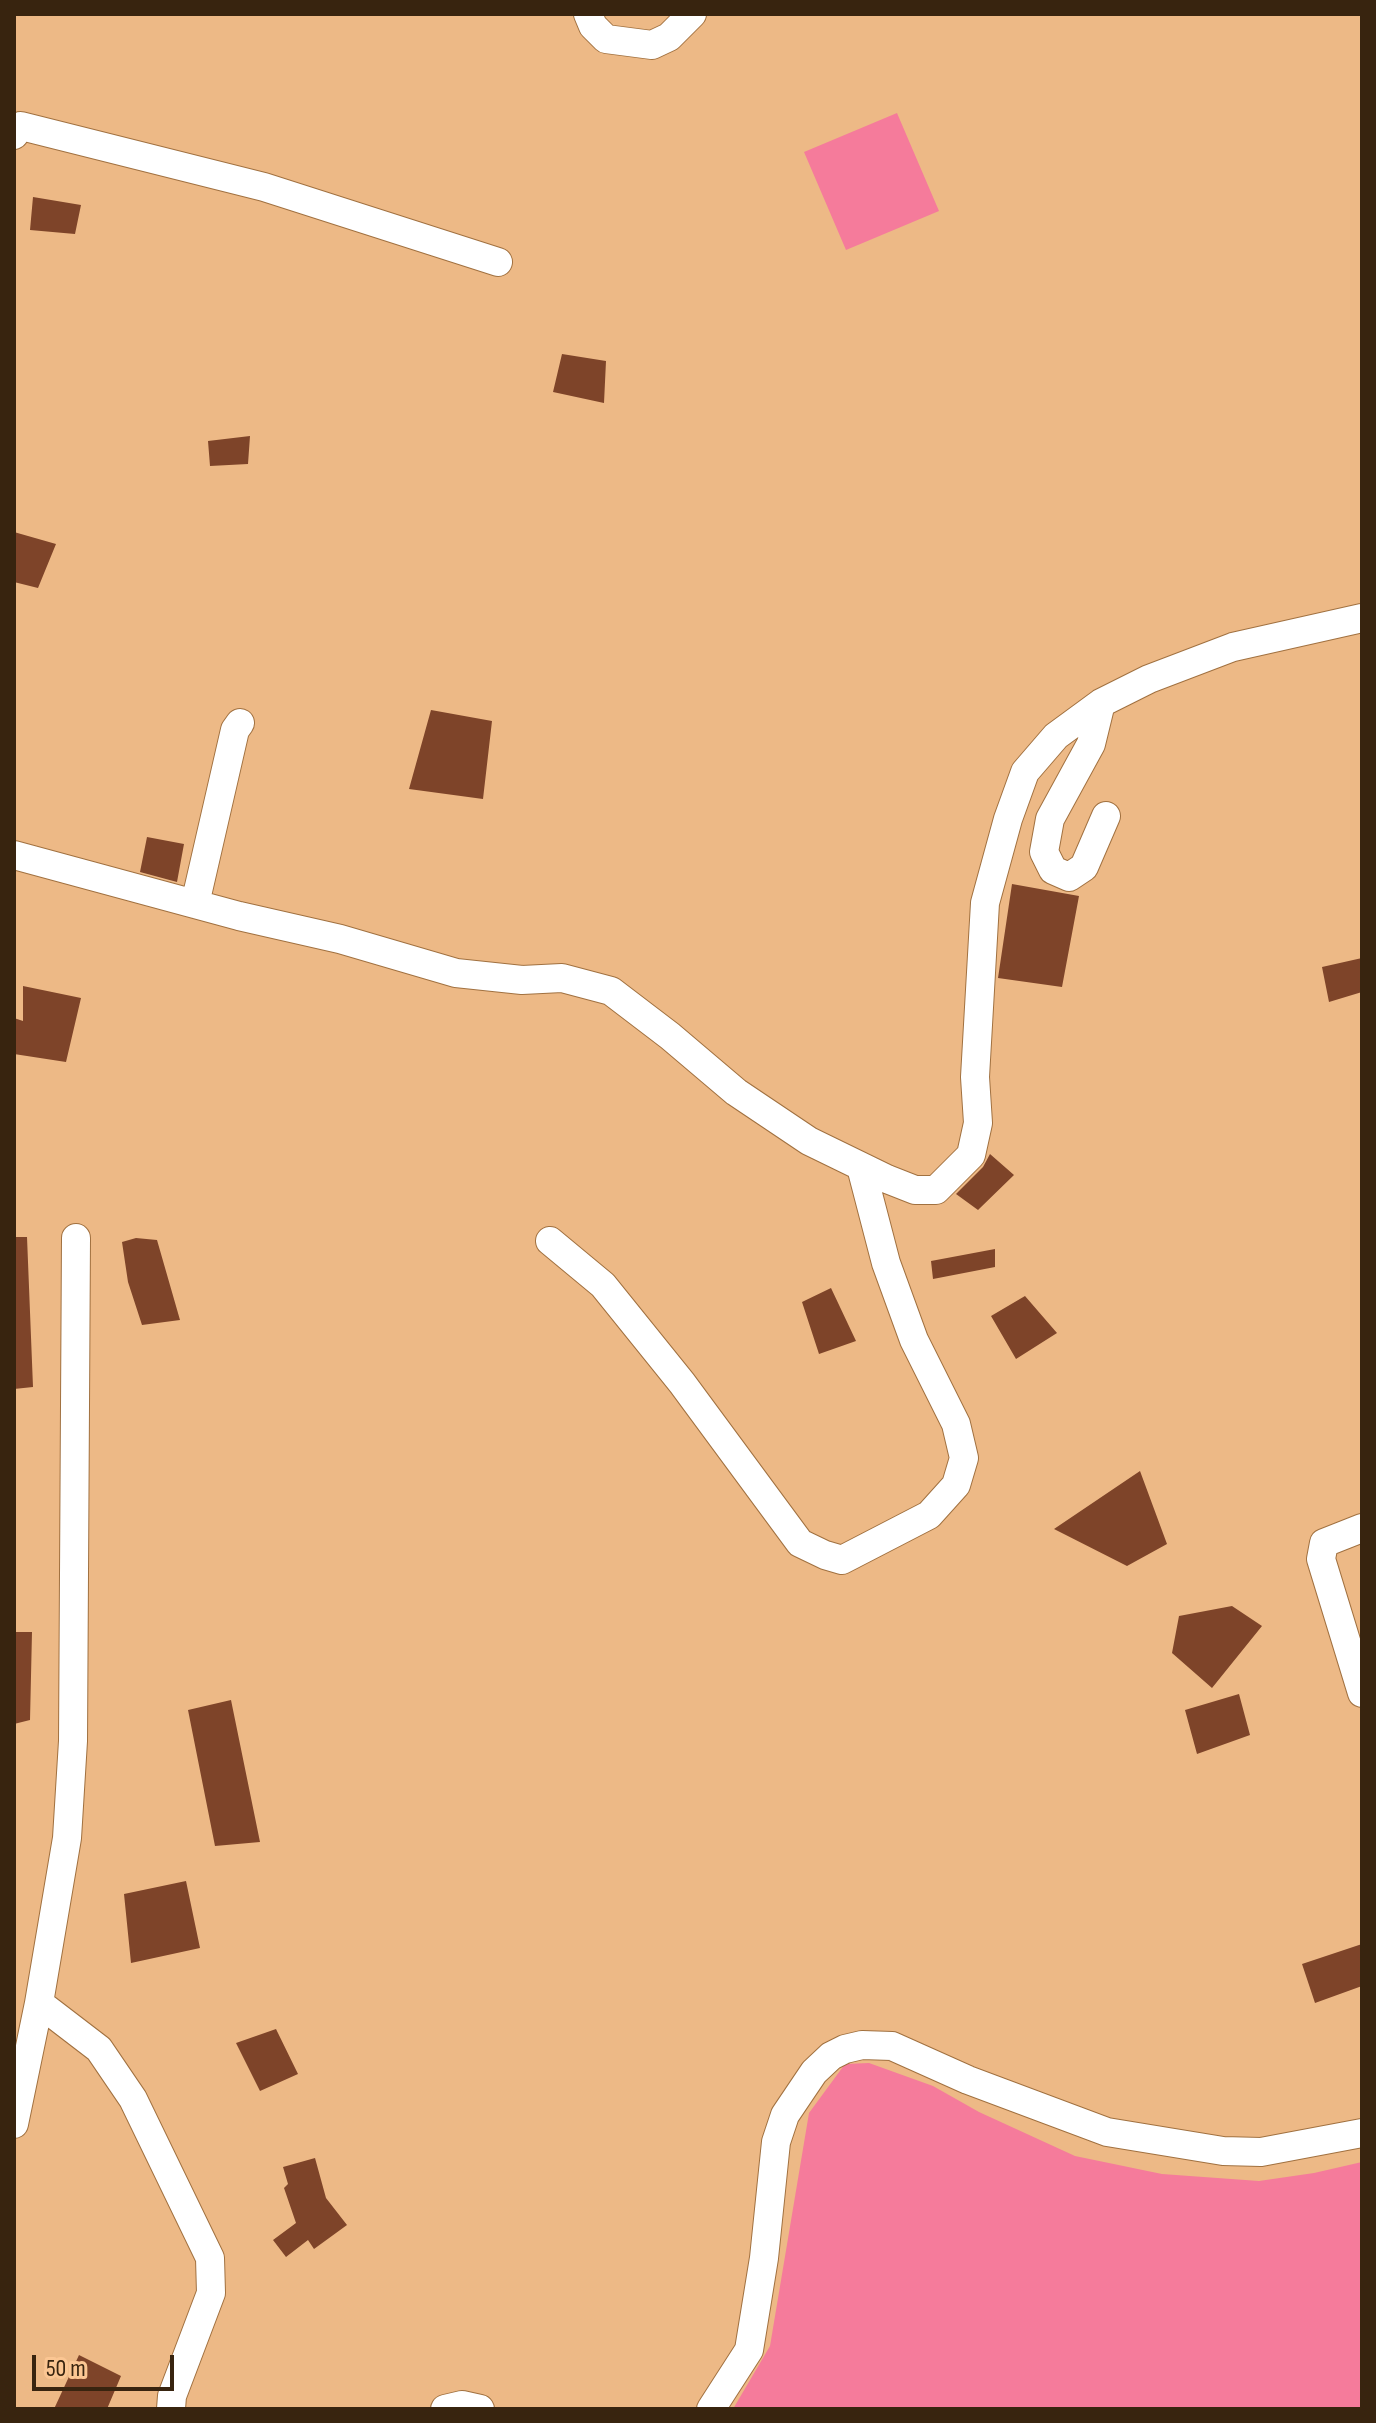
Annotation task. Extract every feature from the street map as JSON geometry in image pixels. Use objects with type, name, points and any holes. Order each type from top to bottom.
[{"type":"street","points":[[588,14],[593,26],[606,39],[652,45],[669,37],[692,14]]},
{"type":"street","points":[[14,135],[21,126],[264,187],[498,262]]},
{"type":"street","points":[[14,855],[340,939],[456,973],[522,980],[562,978],[611,991],[736,1092],[809,1141],[915,1190],[936,1190],[971,1155],[978,1123],[975,1077],[985,903],[1008,819],[1025,772],[1056,736],[1101,703],[1149,679],[1233,647],[1362,618]]},
{"type":"street","points":[[1101,703],[1091,744],[1050,819],[1044,852],[1053,870],[1069,877],[1084,867],[1106,816]]},
{"type":"street","points":[[195,904],[235,730],[240,723]]},
{"type":"street","points":[[550,1241],[603,1285],[682,1383],[800,1543],[842,1560],[929,1515],[956,1485],[964,1458],[956,1424],[914,1340],[886,1263],[861,1167]]},
{"type":"street","points":[[14,2124],[39,2003],[67,1838],[73,1741],[76,1238]]},
{"type":"street","points":[[1362,1528],[1324,1543],[1321,1559],[1362,1693]]},
{"type":"street","points":[[39,2003],[99,2049],[133,2099],[210,2258],[211,2293],[172,2396],[171,2409]]},
{"type":"street","points":[[711,2409],[749,2350],[759,2296],[776,2142],[785,2115],[814,2072],[831,2056],[845,2049],[862,2045],[892,2046],[968,2080],[1107,2132],[1136,2137],[1223,2151],[1261,2152],[1362,2133]]},
{"type":"street","points":[[445,2409],[462,2405],[480,2409]]},
{"type":"shaded area","points":[[897,113],[939,211],[846,250],[804,152]]},
{"type":"shaded area","points":[[869,2063],[933,2086],[979,2112],[1075,2156],[1162,2174],[1259,2181],[1362,2162],[1362,2409],[733,2409],[770,2346],[809,2113],[845,2064]]},
{"type":"building","points":[[33,197],[81,205],[75,234],[30,230]]},
{"type":"building","points":[[562,354],[606,361],[604,403],[553,392]]},
{"type":"building","points":[[250,436],[248,464],[210,466],[208,441]]},
{"type":"building","points":[[14,532],[56,544],[38,588],[14,582]]},
{"type":"building","points":[[431,710],[492,721],[483,799],[409,789]]},
{"type":"building","points":[[147,837],[184,844],[177,882],[140,872]]},
{"type":"building","points":[[1012,884],[1079,896],[1062,987],[998,978]]},
{"type":"building","points":[[1362,958],[1362,992],[1329,1002],[1322,967]]},
{"type":"building","points":[[23,986],[81,998],[66,1062],[14,1054],[14,1018],[23,1021]]},
{"type":"building","points":[[990,1154],[1014,1175],[978,1210],[956,1194],[983,1167]]},
{"type":"building","points":[[14,1237],[27,1237],[33,1387],[14,1389]]},
{"type":"building","points":[[136,1238],[157,1240],[180,1320],[142,1325],[128,1282],[122,1242]]},
{"type":"building","points":[[995,1249],[995,1267],[933,1279],[931,1261]]},
{"type":"building","points":[[831,1288],[856,1341],[819,1354],[802,1302]]},
{"type":"building","points":[[1025,1296],[1057,1333],[1016,1359],[991,1316]]},
{"type":"building","points":[[1140,1471],[1167,1544],[1127,1566],[1054,1529]]},
{"type":"building","points":[[1232,1606],[1262,1626],[1212,1688],[1172,1653],[1179,1616]]},
{"type":"building","points":[[14,1632],[32,1632],[30,1720],[14,1724]]},
{"type":"building","points":[[1239,1694],[1250,1735],[1197,1754],[1185,1710]]},
{"type":"building","points":[[231,1700],[260,1842],[215,1846],[188,1710]]},
{"type":"building","points":[[186,1881],[200,1948],[131,1963],[124,1894]]},
{"type":"building","points":[[1362,1944],[1362,1986],[1315,2003],[1302,1964]]},
{"type":"building","points":[[276,2029],[298,2074],[260,2091],[236,2043]]},
{"type":"building","points":[[315,2158],[326,2198],[347,2225],[314,2249],[308,2240],[286,2257],[273,2240],[296,2223],[284,2188],[288,2184],[283,2167]]},
{"type":"building","points":[[79,2355],[121,2376],[107,2409],[54,2409]]}]
